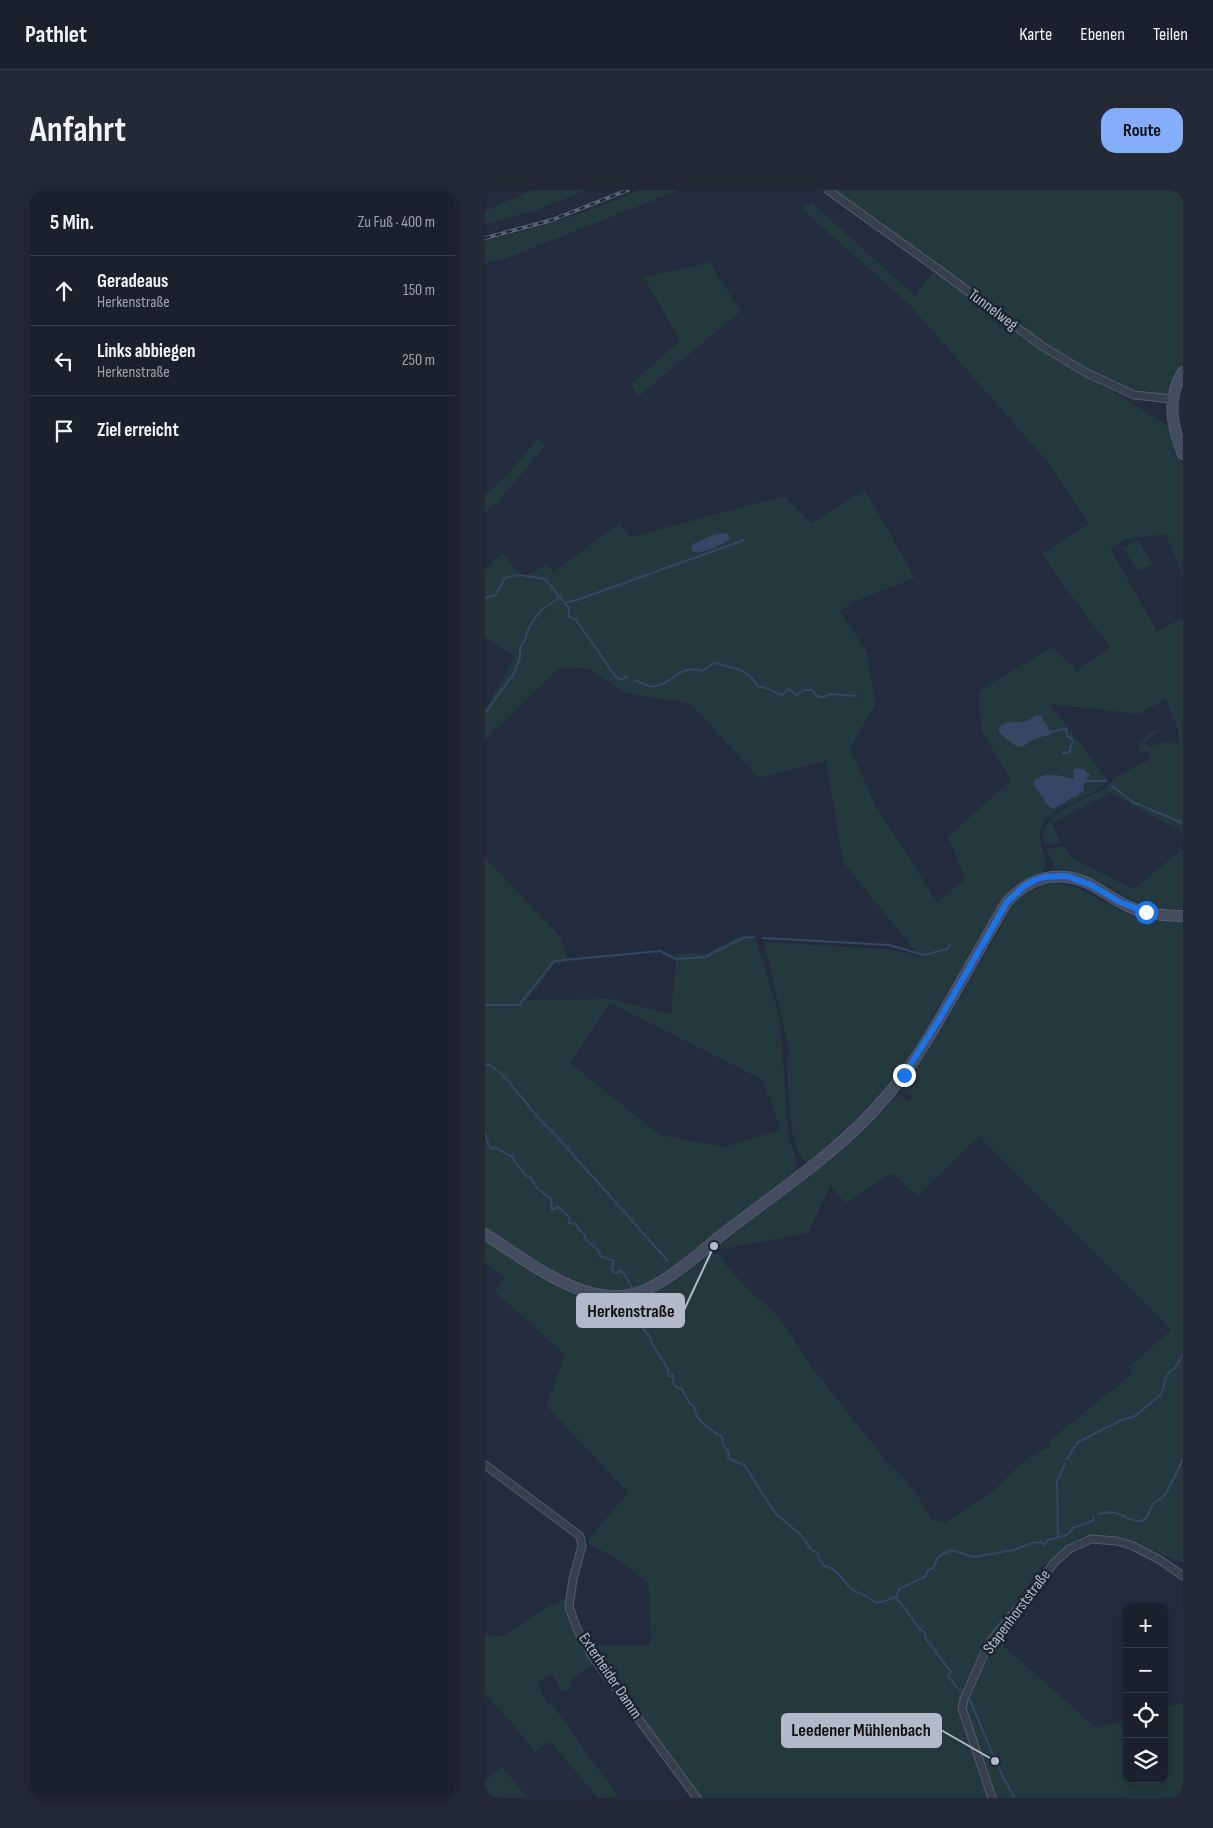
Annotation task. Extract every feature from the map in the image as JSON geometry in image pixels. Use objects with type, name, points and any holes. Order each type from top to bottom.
[{"type":"main road","points":[[1183,372],[1176,384],[1171,411],[1174,430],[1183,454]]},
{"type":"main road","points":[[485,1234],[549,1274],[579,1290],[619,1296],[638,1293],[648,1289],[685,1264],[829,1152],[884,1100],[920,1051],[1007,902],[1024,886],[1044,877],[1067,876],[1091,885],[1132,908],[1156,914],[1183,916]]},
{"type":"street","name":"Tunnelweg","points":[[828,190],[1042,346],[1085,372],[1127,393],[1151,398],[1172,399]]},
{"type":"street","name":"Exterheider Damm","points":[[485,1466],[576,1532],[582,1540],[569,1607],[579,1631],[592,1656],[693,1797]]},
{"type":"street","name":"Stapenhorststraße","points":[[992,1798],[962,1708],[964,1699],[989,1643],[1054,1563],[1069,1549],[1079,1543],[1091,1539],[1104,1539],[1133,1546],[1160,1560],[1183,1576]]},
{"type":"green space","points":[[533,190],[586,190],[537,210],[485,224],[485,211]]},
{"type":"green space","points":[[639,190],[679,190],[502,260],[485,263],[485,241],[563,219],[602,206]]},
{"type":"green space","points":[[836,190],[1183,190],[1183,365],[1175,376],[1170,391],[1161,396],[1149,396],[1119,388],[1047,348],[848,201]]},
{"type":"green space","points":[[812,203],[915,296],[931,275],[938,271],[1035,346],[1109,388],[1169,427],[1183,467],[1183,577],[1166,534],[1126,539],[1110,548],[1157,631],[1183,618],[1183,833],[1111,793],[1052,823],[1061,843],[1044,844],[1043,833],[1047,824],[1054,816],[1106,788],[1117,777],[1151,759],[1148,752],[1140,753],[1137,743],[1151,732],[1160,729],[1144,743],[1149,747],[1168,740],[1172,744],[1179,742],[1178,730],[1166,699],[1139,714],[1050,704],[1108,780],[1093,792],[1055,811],[1048,818],[1040,832],[1046,861],[1044,871],[1015,884],[1006,893],[921,1037],[889,1086],[857,1120],[807,1164],[800,1155],[792,1129],[786,1058],[790,1054],[764,942],[885,949],[904,952],[921,958],[843,862],[826,761],[759,778],[690,703],[624,693],[588,669],[560,667],[485,740],[485,710],[515,657],[485,637],[485,570],[502,552],[523,578],[547,564],[554,572],[619,523],[631,537],[784,496],[811,523],[865,490],[915,578],[855,601],[840,611],[867,652],[875,705],[850,748],[874,803],[937,902],[965,879],[948,837],[1011,780],[981,730],[978,691],[1052,647],[1077,671],[1110,647],[1042,553],[1089,524],[1052,467],[909,304],[801,208]],"holes":[[[1027,721],[1038,737],[1022,747],[1013,722]],[[1076,768],[1083,769],[1090,775],[1083,789],[1074,798],[1053,809],[1034,786],[1037,778],[1053,775],[1070,779],[1074,777]]]},
{"type":"green space","points":[[708,261],[741,311],[639,396],[631,384],[680,341],[644,277],[700,265]]},
{"type":"green space","points":[[538,438],[546,445],[496,504],[485,512],[485,495],[510,472]]},
{"type":"green space","points":[[1138,539],[1153,564],[1138,571],[1123,548]]},
{"type":"green space","points":[[1064,846],[1071,858],[1133,889],[1183,849],[1183,909],[1169,910],[1143,904],[1083,874],[1056,869],[1046,849]]},
{"type":"green space","points":[[485,855],[487,860],[561,937],[567,962],[555,963],[527,1000],[611,999],[671,1014],[676,954],[705,954],[743,935],[755,936],[780,1018],[789,1139],[798,1163],[795,1166],[798,1174],[664,1276],[629,1292],[595,1291],[546,1270],[485,1230]],"holes":[[[610,1003],[763,1080],[781,1130],[724,1147],[660,1135],[570,1063]]]},
{"type":"green space","points":[[1056,883],[1073,886],[1140,918],[1166,922],[1183,922],[1183,1563],[1119,1536],[1083,1535],[1044,1565],[991,1634],[1096,1728],[1123,1721],[1123,1783],[1168,1783],[1168,1708],[1183,1703],[1183,1798],[700,1798],[593,1654],[590,1645],[651,1645],[648,1583],[617,1559],[586,1542],[628,1493],[546,1405],[565,1355],[494,1291],[505,1279],[485,1261],[485,1241],[564,1289],[594,1300],[615,1302],[639,1300],[677,1275],[704,1252],[720,1254],[727,1267],[756,1297],[771,1309],[789,1331],[811,1366],[887,1462],[907,1481],[932,1520],[945,1523],[958,1515],[994,1490],[1025,1460],[1032,1455],[1046,1450],[1050,1440],[1132,1374],[1128,1368],[1171,1330],[979,1136],[918,1196],[891,1173],[845,1203],[831,1185],[808,1233],[717,1250],[717,1248],[818,1168],[879,1115],[895,1097],[898,1095],[909,1101],[911,1096],[901,1091],[936,1039],[1014,904],[1033,890],[1044,885]]},
{"type":"green space","points":[[567,1598],[595,1663],[569,1682],[573,1688],[562,1692],[553,1675],[537,1682],[548,1705],[551,1703],[619,1798],[598,1798],[549,1740],[535,1753],[515,1726],[485,1694],[485,1635],[505,1636],[553,1604]]},
{"type":"green space","points":[[502,1767],[528,1798],[485,1798],[485,1781]]},
{"type":"water","points":[[726,533],[729,540],[706,551],[692,551],[691,546],[693,544],[713,535]]},
{"type":"water","points":[[1037,715],[1041,716],[1051,732],[1050,735],[1035,739],[1023,747],[1019,747],[999,732],[999,727],[1005,723],[1027,721]]},
{"type":"water","points":[[1076,768],[1083,769],[1090,775],[1083,791],[1076,797],[1053,809],[1034,786],[1034,781],[1046,775],[1070,779],[1074,777],[1073,770]]},
{"type":"waterway","points":[[564,603],[744,540]]},
{"type":"waterway","points":[[485,598],[495,595],[506,577],[520,575],[545,579],[569,608],[569,616],[575,619],[614,674],[619,679],[627,676]]},
{"type":"waterway","points":[[485,713],[515,672],[520,657],[520,648],[525,640],[528,629],[540,611],[560,597]]},
{"type":"waterway","points":[[635,680],[648,686],[656,686],[687,670],[702,671],[714,663],[744,672],[758,686],[782,695],[789,689],[797,695],[804,690],[812,690],[817,696],[823,697],[831,694],[856,696]]},
{"type":"waterway","points":[[1051,732],[1066,729],[1067,736],[1073,742],[1070,752],[1063,753]]},
{"type":"waterway","points":[[1086,781],[1107,781]]},
{"type":"waterway","points":[[1112,786],[1133,802],[1183,823]]},
{"type":"waterway","points":[[485,1005],[519,1005],[554,961],[660,951],[676,959],[705,957],[743,938],[754,937]]},
{"type":"waterway","points":[[763,938],[889,945],[924,955],[947,949],[950,945]]},
{"type":"waterway","points":[[485,1064],[493,1067],[510,1083],[535,1115],[551,1130],[667,1260]]},
{"type":"waterway","points":[[485,1134],[489,1146],[493,1149],[495,1147],[513,1157],[526,1176],[530,1177],[537,1188],[551,1199],[552,1210],[558,1207],[570,1218],[569,1223],[576,1224],[586,1240],[599,1251],[600,1256],[614,1261],[612,1270],[614,1273],[620,1271],[624,1273],[632,1288]]},
{"type":"waterway","points":[[641,1298],[643,1305],[635,1317],[638,1323],[651,1338],[652,1344],[668,1369],[669,1377],[673,1375],[673,1382],[678,1388],[682,1389],[690,1404],[693,1405],[698,1418],[722,1437],[723,1445],[729,1453],[728,1458],[745,1466],[775,1513],[801,1535],[812,1551],[817,1552],[824,1566],[834,1570],[847,1585],[876,1603],[894,1597],[903,1605],[916,1625],[925,1633],[926,1639],[951,1672],[948,1676],[960,1691]]},
{"type":"waterway","points":[[1067,1459],[1077,1443],[1119,1421],[1135,1416],[1158,1397],[1162,1393],[1165,1380],[1170,1371],[1175,1368],[1183,1355]]},
{"type":"waterway","points":[[1099,1514],[1113,1512],[1135,1521],[1145,1519],[1153,1504],[1165,1494],[1183,1459]]},
{"type":"waterway","points":[[1058,1537],[1057,1481],[1065,1464]]},
{"type":"waterway","points":[[896,1598],[899,1589],[926,1576],[927,1571],[933,1568],[938,1557],[951,1550],[973,1557],[1014,1550],[1031,1543],[1041,1542],[1043,1545],[1048,1540],[1067,1535],[1073,1528],[1092,1521],[1094,1518]]},
{"type":"waterway","points":[[969,1699],[996,1762],[1015,1798]]},
{"type":"railway","points":[[485,238],[552,220],[628,190]]},
{"type":"place","name":"Herkenstraße","points":[[714,1246]]},
{"type":"place","name":"Leedener Mühlenbach","points":[[995,1761]]},
{"type":"route","points":[[904,1075],[943,1013],[1007,902],[1024,886],[1044,877],[1067,876],[1091,885],[1132,908],[1146,912]]}]
